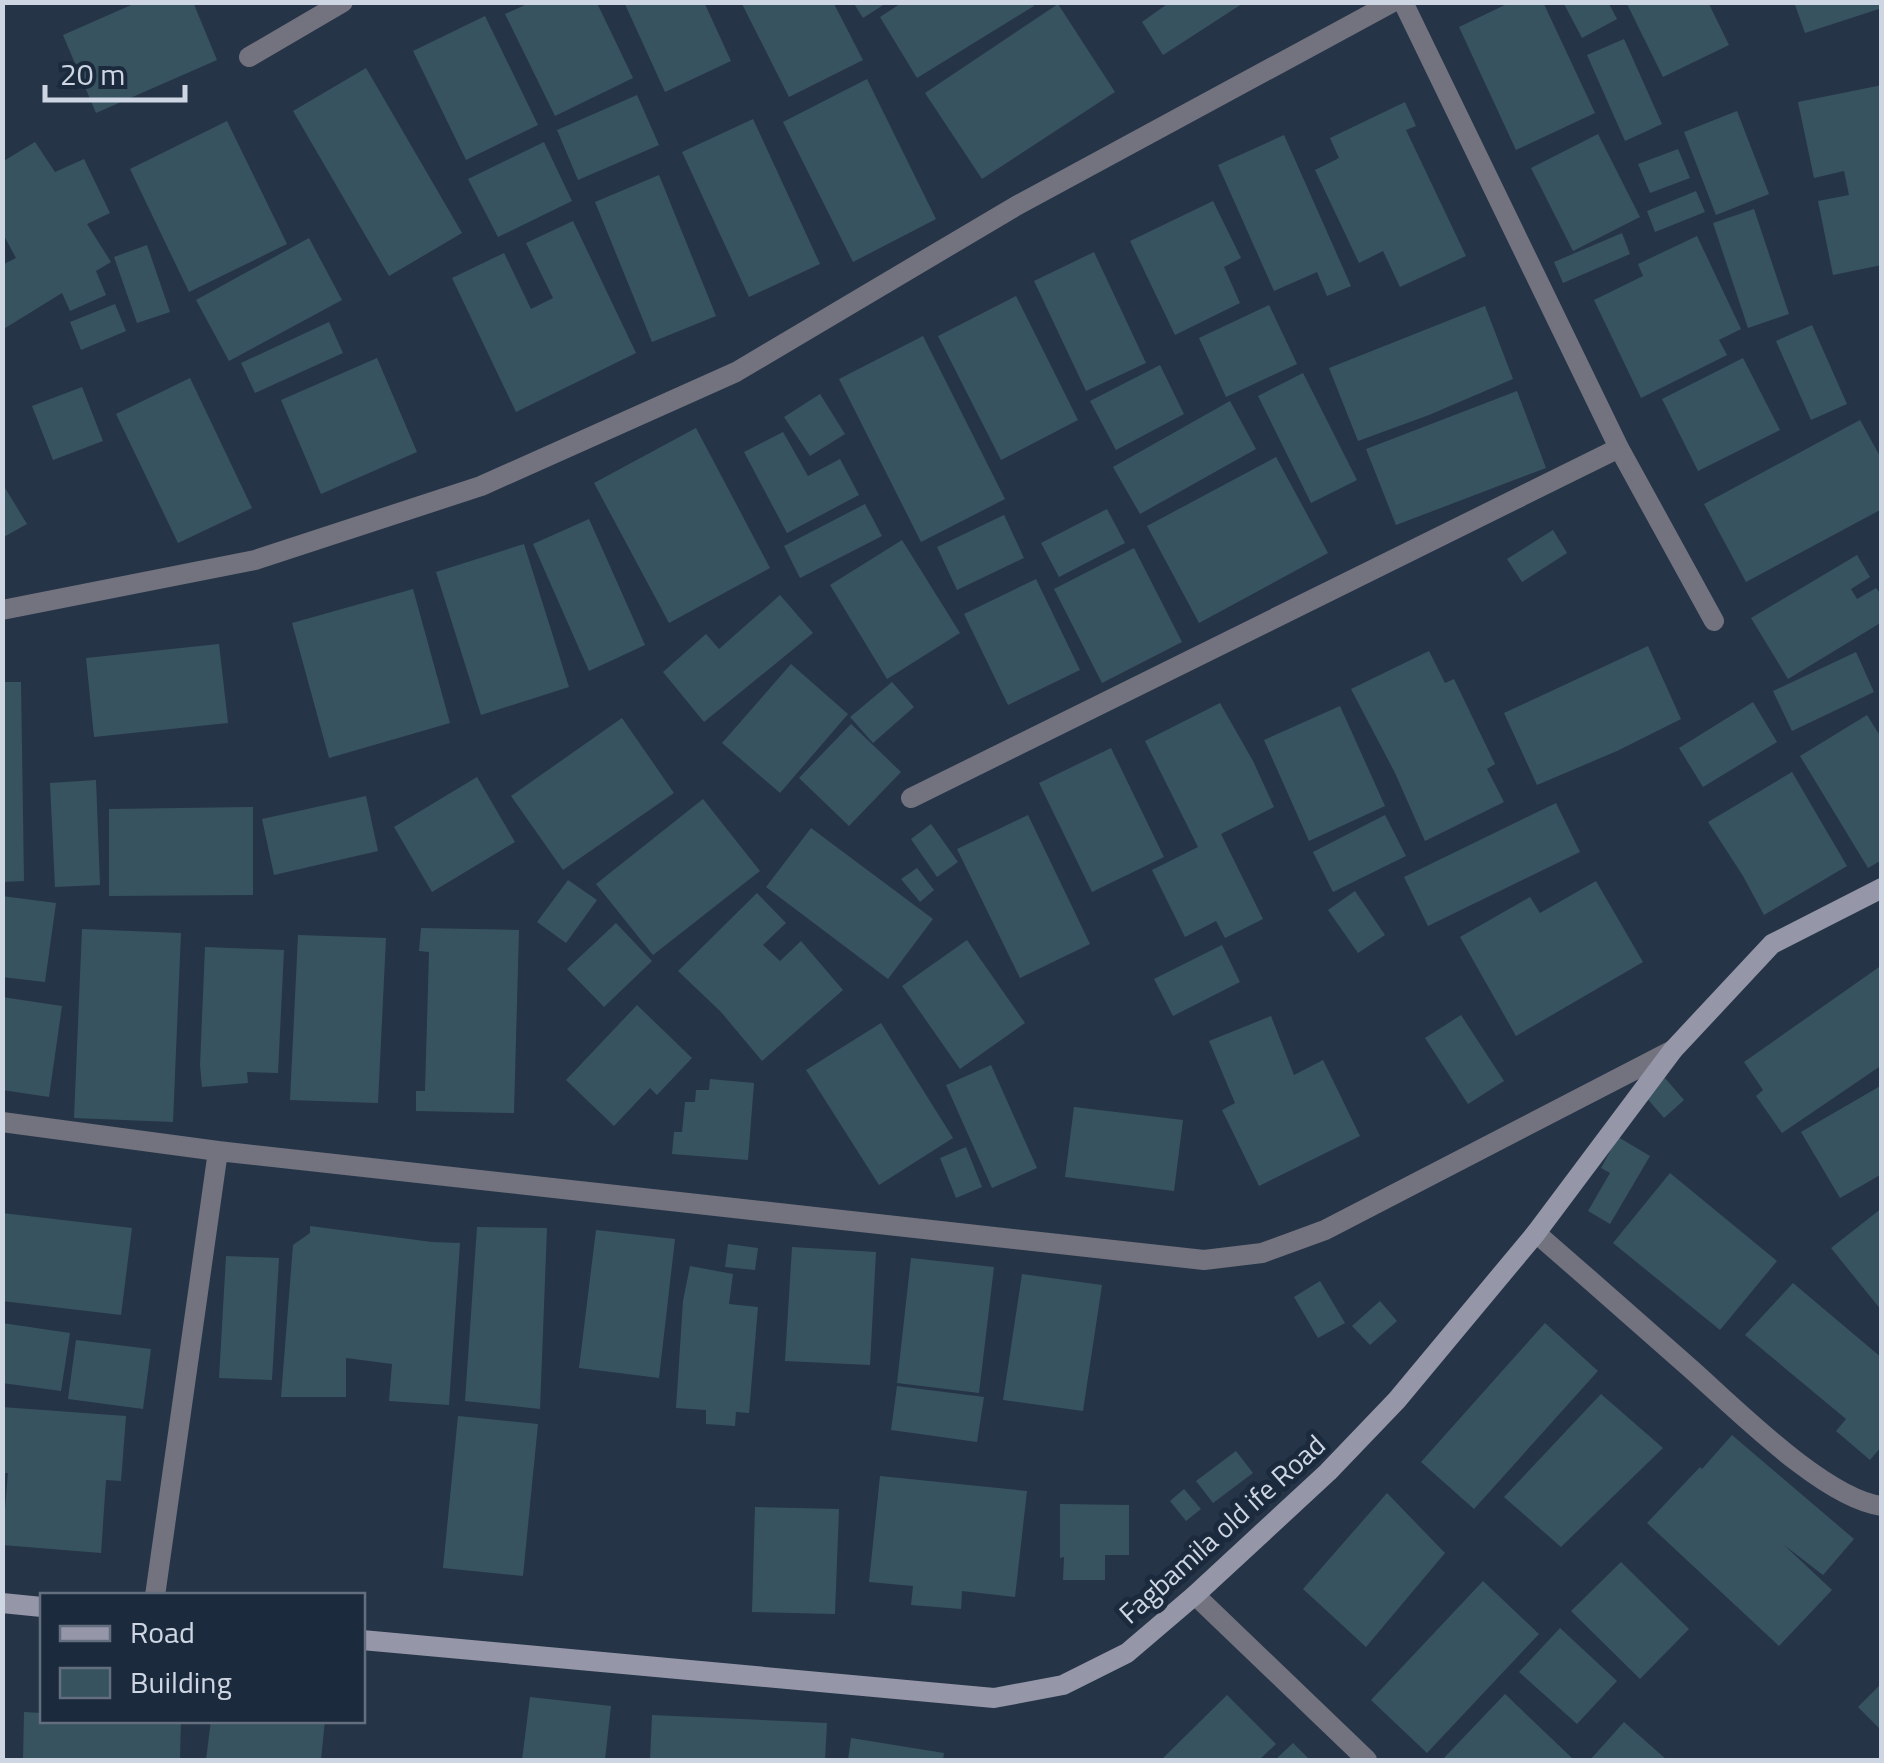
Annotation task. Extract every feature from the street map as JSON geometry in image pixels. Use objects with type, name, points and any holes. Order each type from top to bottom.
[{"type":"street","points":[[249,57],[343,2]]},
{"type":"street","points":[[2,610],[255,560],[481,486],[736,372],[1016,206],[1392,2]]},
{"type":"street","points":[[1403,2],[1619,448],[1714,621]]},
{"type":"street","points":[[911,798],[1619,448]]},
{"type":"street","name":"Fagbamila old ife Road","points":[[365,1640],[994,1698],[1063,1686],[1127,1653],[1195,1595],[1328,1472],[1397,1400],[1536,1233],[1673,1050],[1772,944],[1882,888]]},
{"type":"street","points":[[2,1122],[218,1151],[1204,1260],[1262,1253],[1325,1230],[1673,1050]]},
{"type":"street","points":[[155,1593],[218,1151]]},
{"type":"street","points":[[1536,1233],[1784,1450],[1849,1496],[1863,1504],[1882,1506]]},
{"type":"street","points":[[1195,1595],[1367,1760]]},
{"type":"street","points":[[2,1603],[40,1606]]},
{"type":"building","points":[[138,2],[193,2],[217,60],[96,113],[63,35]]},
{"type":"building","points":[[624,2],[704,2],[731,61],[665,92]]},
{"type":"building","points":[[741,2],[833,2],[863,60],[789,97]]},
{"type":"building","points":[[853,2],[888,2],[863,18]]},
{"type":"building","points":[[903,2],[1032,2],[1034,6],[917,78],[880,17]]},
{"type":"building","points":[[1170,2],[1245,2],[1163,55],[1142,22]]},
{"type":"building","points":[[1511,2],[1543,2],[1595,113],[1516,150],[1459,27]]},
{"type":"building","points":[[1563,2],[1608,2],[1617,19],[1582,38]]},
{"type":"building","points":[[1626,2],[1708,2],[1729,45],[1663,77]]},
{"type":"building","points":[[1794,2],[1882,2],[1882,8],[1805,33]]},
{"type":"building","points":[[529,3],[597,3],[633,78],[555,116],[505,14]]},
{"type":"building","points":[[1058,4],[1115,92],[982,179],[925,93]]},
{"type":"building","points":[[485,16],[538,125],[466,160],[413,51]]},
{"type":"building","points":[[1624,39],[1662,124],[1625,141],[1587,55]]},
{"type":"building","points":[[366,68],[462,233],[389,276],[293,111]]},
{"type":"building","points":[[867,79],[936,219],[853,262],[783,122]]},
{"type":"building","points":[[1882,85],[1882,265],[1833,275],[1818,201],[1849,195],[1844,171],[1814,178],[1798,102]]},
{"type":"building","points":[[637,95],[659,145],[578,180],[557,130]]},
{"type":"building","points":[[1405,102],[1416,126],[1406,130],[1466,256],[1400,287],[1383,251],[1359,263],[1315,170],[1339,158],[1330,138]]},
{"type":"building","points":[[1737,111],[1769,194],[1716,215],[1684,132]]},
{"type":"building","points":[[753,119],[820,264],[749,297],[682,152]]},
{"type":"building","points":[[227,121],[287,244],[189,292],[130,169]]},
{"type":"building","points":[[1598,134],[1640,217],[1573,251],[1531,168]]},
{"type":"building","points":[[1284,135],[1351,286],[1327,296],[1317,272],[1274,291],[1218,165]]},
{"type":"building","points":[[35,142],[55,172],[84,159],[110,213],[87,224],[111,262],[96,271],[106,295],[70,311],[62,293],[2,330],[2,265],[16,258],[2,232],[2,162]]},
{"type":"building","points":[[544,142],[572,201],[498,237],[468,179]]},
{"type":"building","points":[[1678,149],[1690,178],[1650,193],[1638,164]]},
{"type":"building","points":[[659,175],[716,316],[652,342],[595,202]]},
{"type":"building","points":[[1696,191],[1705,212],[1655,232],[1647,211]]},
{"type":"building","points":[[1213,201],[1241,258],[1224,267],[1240,303],[1175,335],[1130,241]]},
{"type":"building","points":[[1754,209],[1789,314],[1748,328],[1713,223]]},
{"type":"building","points":[[573,221],[636,353],[516,412],[452,278],[504,253],[531,309],[553,298],[526,243]]},
{"type":"building","points":[[1622,233],[1630,254],[1563,283],[1554,262]]},
{"type":"building","points":[[1697,236],[1741,329],[1719,340],[1727,355],[1641,398],[1594,300],[1643,276],[1638,264]]},
{"type":"building","points":[[309,238],[342,300],[229,361],[196,300]]},
{"type":"building","points":[[147,245],[170,312],[137,323],[114,257]]},
{"type":"building","points":[[1094,252],[1146,363],[1086,391],[1034,281]]},
{"type":"building","points":[[1016,296],[1078,420],[1001,460],[938,336]]},
{"type":"building","points":[[115,304],[126,331],[81,350],[70,322]]},
{"type":"building","points":[[1269,305],[1297,364],[1226,397],[1199,338]]},
{"type":"building","points":[[1485,306],[1513,379],[1358,441],[1329,368]]},
{"type":"building","points":[[329,322],[343,353],[255,393],[241,363]]},
{"type":"building","points":[[1812,325],[1847,404],[1811,420],[1776,341]]},
{"type":"building","points":[[923,336],[1005,499],[921,542],[839,379]]},
{"type":"building","points":[[377,358],[417,452],[321,494],[281,400]]},
{"type":"building","points":[[1743,358],[1780,430],[1698,471],[1662,399]]},
{"type":"building","points":[[1160,365],[1184,414],[1116,450],[1090,401]]},
{"type":"building","points":[[1303,373],[1357,480],[1311,503],[1258,396]]},
{"type":"building","points":[[190,378],[252,508],[178,543],[116,414]]},
{"type":"building","points":[[82,387],[103,441],[53,460],[32,406]]},
{"type":"building","points":[[1517,391],[1546,468],[1396,525],[1366,449]]},
{"type":"building","points":[[820,394],[845,434],[810,456],[784,417]]},
{"type":"building","points":[[1230,401],[1256,449],[1140,514],[1113,467]]},
{"type":"building","points":[[1860,420],[1882,460],[1882,509],[1746,582],[1704,504]]},
{"type":"building","points":[[696,428],[770,568],[669,623],[594,483]]},
{"type":"building","points":[[783,432],[808,476],[840,459],[859,495],[787,533],[744,452]]},
{"type":"building","points":[[1276,457],[1328,553],[1199,623],[1147,526]]},
{"type":"building","points":[[2,483],[27,524],[2,538]]},
{"type":"building","points":[[865,504],[882,536],[800,578],[784,546]]},
{"type":"building","points":[[1107,509],[1125,543],[1059,577],[1041,543]]},
{"type":"building","points":[[1004,515],[1024,558],[957,590],[937,547]]},
{"type":"building","points":[[589,519],[645,645],[589,671],[533,544]]},
{"type":"building","points":[[1553,530],[1567,553],[1522,582],[1507,559]]},
{"type":"building","points":[[902,540],[960,633],[887,679],[830,585]]},
{"type":"building","points":[[524,544],[569,687],[481,715],[436,572]]},
{"type":"building","points":[[1134,548],[1182,642],[1102,683],[1054,589]]},
{"type":"building","points":[[1857,555],[1870,577],[1851,589],[1857,599],[1876,588],[1882,596],[1882,622],[1788,679],[1751,618]]},
{"type":"building","points":[[1036,579],[1080,670],[1008,705],[964,614]]},
{"type":"building","points":[[413,589],[450,723],[329,758],[292,623]]},
{"type":"building","points":[[780,595],[813,633],[704,722],[663,672],[706,634],[719,649]]},
{"type":"building","points":[[219,644],[228,723],[94,737],[86,658]]},
{"type":"building","points":[[1648,646],[1681,719],[1537,785],[1504,713]]},
{"type":"building","points":[[1429,651],[1445,683],[1454,679],[1495,764],[1487,769],[1504,802],[1425,841],[1351,689]]},
{"type":"building","points":[[1856,652],[1874,692],[1792,731],[1773,691]]},
{"type":"building","points":[[791,664],[848,714],[780,793],[722,743]]},
{"type":"building","points":[[2,682],[21,682],[24,881],[2,882]]},
{"type":"building","points":[[892,682],[914,707],[873,743],[850,717]]},
{"type":"building","points":[[1753,702],[1777,742],[1703,787],[1679,748]]},
{"type":"building","points":[[1220,703],[1274,807],[1221,834],[1263,919],[1225,938],[1216,921],[1185,937],[1152,870],[1198,847],[1145,741]]},
{"type":"building","points":[[1340,706],[1385,806],[1309,841],[1264,740]]},
{"type":"building","points":[[1867,715],[1882,739],[1882,860],[1868,868],[1800,756]]},
{"type":"building","points":[[622,718],[674,793],[563,870],[511,796]]},
{"type":"building","points":[[851,724],[901,772],[849,826],[799,778]]},
{"type":"building","points":[[1111,748],[1164,857],[1092,892],[1039,783]]},
{"type":"building","points":[[1792,772],[1847,866],[1764,915],[1708,822]]},
{"type":"building","points":[[477,777],[515,842],[432,892],[394,827]]},
{"type":"building","points":[[96,780],[100,885],[55,887],[50,783]]},
{"type":"building","points":[[366,796],[378,851],[274,875],[262,819]]},
{"type":"building","points":[[703,799],[760,871],[653,955],[596,884]]},
{"type":"building","points":[[1556,803],[1580,852],[1428,926],[1404,877]]},
{"type":"building","points":[[253,807],[253,895],[109,896],[109,809]]},
{"type":"building","points":[[1028,815],[1090,944],[1020,978],[957,849]]},
{"type":"building","points":[[1385,815],[1406,856],[1333,892],[1313,852]]},
{"type":"building","points":[[931,824],[958,862],[937,877],[911,839]]},
{"type":"building","points":[[811,828],[933,919],[888,979],[766,887]]},
{"type":"building","points":[[917,868],[934,890],[920,902],[901,879]]},
{"type":"building","points":[[568,880],[597,900],[566,943],[537,922]]},
{"type":"building","points":[[1596,881],[1643,962],[1516,1036],[1460,937],[1530,897],[1540,913]]},
{"type":"building","points":[[1355,891],[1385,935],[1358,953],[1328,910]]},
{"type":"building","points":[[757,893],[786,923],[763,945],[780,961],[801,941],[843,990],[762,1061],[721,1012],[678,971]]},
{"type":"building","points":[[2,896],[56,903],[45,982],[2,977]]},
{"type":"building","points":[[616,923],[652,961],[604,1007],[567,969]]},
{"type":"building","points":[[421,928],[519,930],[514,1113],[416,1111],[416,1091],[425,1091],[429,952],[419,951]]},
{"type":"building","points":[[82,929],[181,933],[173,1122],[74,1118]]},
{"type":"building","points":[[298,935],[386,938],[378,1103],[290,1100]]},
{"type":"building","points":[[967,940],[1025,1023],[960,1069],[902,986]]},
{"type":"building","points":[[1222,945],[1240,982],[1173,1016],[1154,979]]},
{"type":"building","points":[[205,947],[284,950],[278,1073],[247,1072],[248,1083],[202,1087]]},
{"type":"building","points":[[1882,965],[1882,1065],[1782,1133],[1756,1096],[1763,1090],[1744,1062]]},
{"type":"building","points":[[2,997],[62,1006],[49,1097],[2,1090]]},
{"type":"building","points":[[637,1005],[692,1058],[657,1095],[650,1088],[614,1126],[566,1080]]},
{"type":"building","points":[[1461,1015],[1504,1081],[1468,1104],[1425,1038]]},
{"type":"building","points":[[1271,1016],[1294,1075],[1323,1060],[1360,1136],[1259,1186],[1222,1110],[1235,1103],[1209,1041]]},
{"type":"building","points":[[881,1023],[953,1138],[879,1185],[806,1070]]},
{"type":"building","points":[[991,1065],[1037,1168],[992,1188],[946,1085]]},
{"type":"building","points":[[1665,1078],[1684,1100],[1664,1118],[1645,1096]]},
{"type":"building","points":[[710,1079],[754,1083],[748,1160],[672,1154],[674,1132],[682,1132],[685,1102],[695,1102],[696,1090],[709,1090]]},
{"type":"building","points":[[1882,1085],[1882,1174],[1840,1198],[1801,1132]]},
{"type":"building","points":[[1074,1107],[1183,1120],[1174,1191],[1065,1177]]},
{"type":"building","points":[[1618,1137],[1650,1156],[1610,1224],[1588,1211],[1610,1173],[1601,1168]]},
{"type":"building","points":[[966,1147],[982,1187],[956,1198],[940,1158]]},
{"type":"building","points":[[1670,1173],[1777,1261],[1720,1330],[1613,1243]]},
{"type":"building","points":[[1882,1208],[1882,1311],[1831,1248]]},
{"type":"building","points":[[2,1213],[132,1228],[121,1315],[2,1301]]},
{"type":"building","points":[[310,1226],[460,1243],[449,1405],[389,1401],[392,1364],[346,1358],[346,1397],[281,1397],[293,1245],[310,1233]]},
{"type":"building","points":[[477,1227],[547,1228],[540,1409],[465,1401]]},
{"type":"building","points":[[596,1230],[675,1239],[659,1378],[579,1368]]},
{"type":"building","points":[[728,1244],[758,1248],[755,1270],[725,1267]]},
{"type":"building","points":[[792,1247],[876,1252],[870,1365],[785,1361]]},
{"type":"building","points":[[226,1256],[279,1258],[272,1380],[219,1378]]},
{"type":"building","points":[[911,1258],[994,1267],[979,1393],[897,1383]]},
{"type":"building","points":[[690,1266],[733,1274],[729,1304],[758,1307],[749,1413],[736,1412],[735,1426],[706,1424],[706,1410],[676,1408],[683,1301]]},
{"type":"building","points":[[1022,1274],[1102,1285],[1083,1411],[1003,1400]]},
{"type":"building","points":[[1320,1281],[1345,1323],[1318,1338],[1294,1297]]},
{"type":"building","points":[[1793,1283],[1882,1358],[1882,1446],[1870,1460],[1836,1431],[1846,1419],[1745,1335]]},
{"type":"building","points":[[1380,1301],[1397,1321],[1370,1345],[1352,1326]]},
{"type":"building","points":[[2,1323],[70,1333],[61,1391],[2,1383]]},
{"type":"building","points":[[1545,1323],[1598,1371],[1474,1509],[1421,1462]]},
{"type":"building","points":[[76,1340],[151,1349],[143,1409],[68,1399]]},
{"type":"building","points":[[897,1386],[984,1397],[977,1442],[891,1430]]},
{"type":"building","points":[[1601,1394],[1663,1448],[1561,1547],[1504,1497]]},
{"type":"building","points":[[2,1407],[126,1416],[121,1481],[106,1480],[101,1553],[2,1545],[8,1473],[2,1473]]},
{"type":"building","points":[[458,1416],[538,1424],[523,1576],[443,1568]]},
{"type":"building","points":[[1732,1435],[1854,1539],[1823,1575],[1784,1545],[1832,1590],[1779,1646],[1647,1523]]},
{"type":"building","points":[[1236,1451],[1253,1473],[1213,1503],[1196,1481]]},
{"type":"building","points":[[880,1476],[1027,1491],[1015,1597],[962,1591],[961,1609],[911,1605],[913,1586],[869,1582]]},
{"type":"building","points":[[1184,1489],[1201,1509],[1186,1521],[1170,1501]]},
{"type":"building","points":[[1387,1493],[1445,1553],[1366,1647],[1303,1589]]},
{"type":"building","points":[[1060,1504],[1129,1505],[1129,1555],[1105,1555],[1105,1580],[1063,1580]]},
{"type":"building","points":[[755,1507],[839,1509],[835,1614],[752,1612]]},
{"type":"building","points":[[1621,1562],[1689,1629],[1640,1679],[1571,1611]]},
{"type":"building","points":[[1483,1581],[1539,1634],[1427,1753],[1371,1700]]},
{"type":"building","points":[[1560,1628],[1617,1681],[1577,1724],[1519,1672]]},
{"type":"building","points":[[1882,1683],[1882,1731],[1858,1707]]},
{"type":"building","points":[[1505,1694],[1572,1758],[1442,1760]]},
{"type":"building","points":[[1227,1695],[1276,1744],[1259,1760],[1161,1760]]},
{"type":"building","points":[[530,1697],[611,1706],[605,1760],[522,1760]]},
{"type":"building","points":[[24,1712],[40,1713],[40,1723],[181,1723],[180,1760],[23,1760]]},
{"type":"building","points":[[652,1715],[827,1723],[825,1760],[650,1760]]},
{"type":"building","points":[[1624,1722],[1667,1760],[1590,1760]]},
{"type":"building","points":[[211,1723],[325,1723],[321,1760],[206,1760]]},
{"type":"building","points":[[851,1738],[944,1753],[943,1760],[848,1760]]},
{"type":"building","points":[[1293,1743],[1310,1760],[1275,1760]]}]
